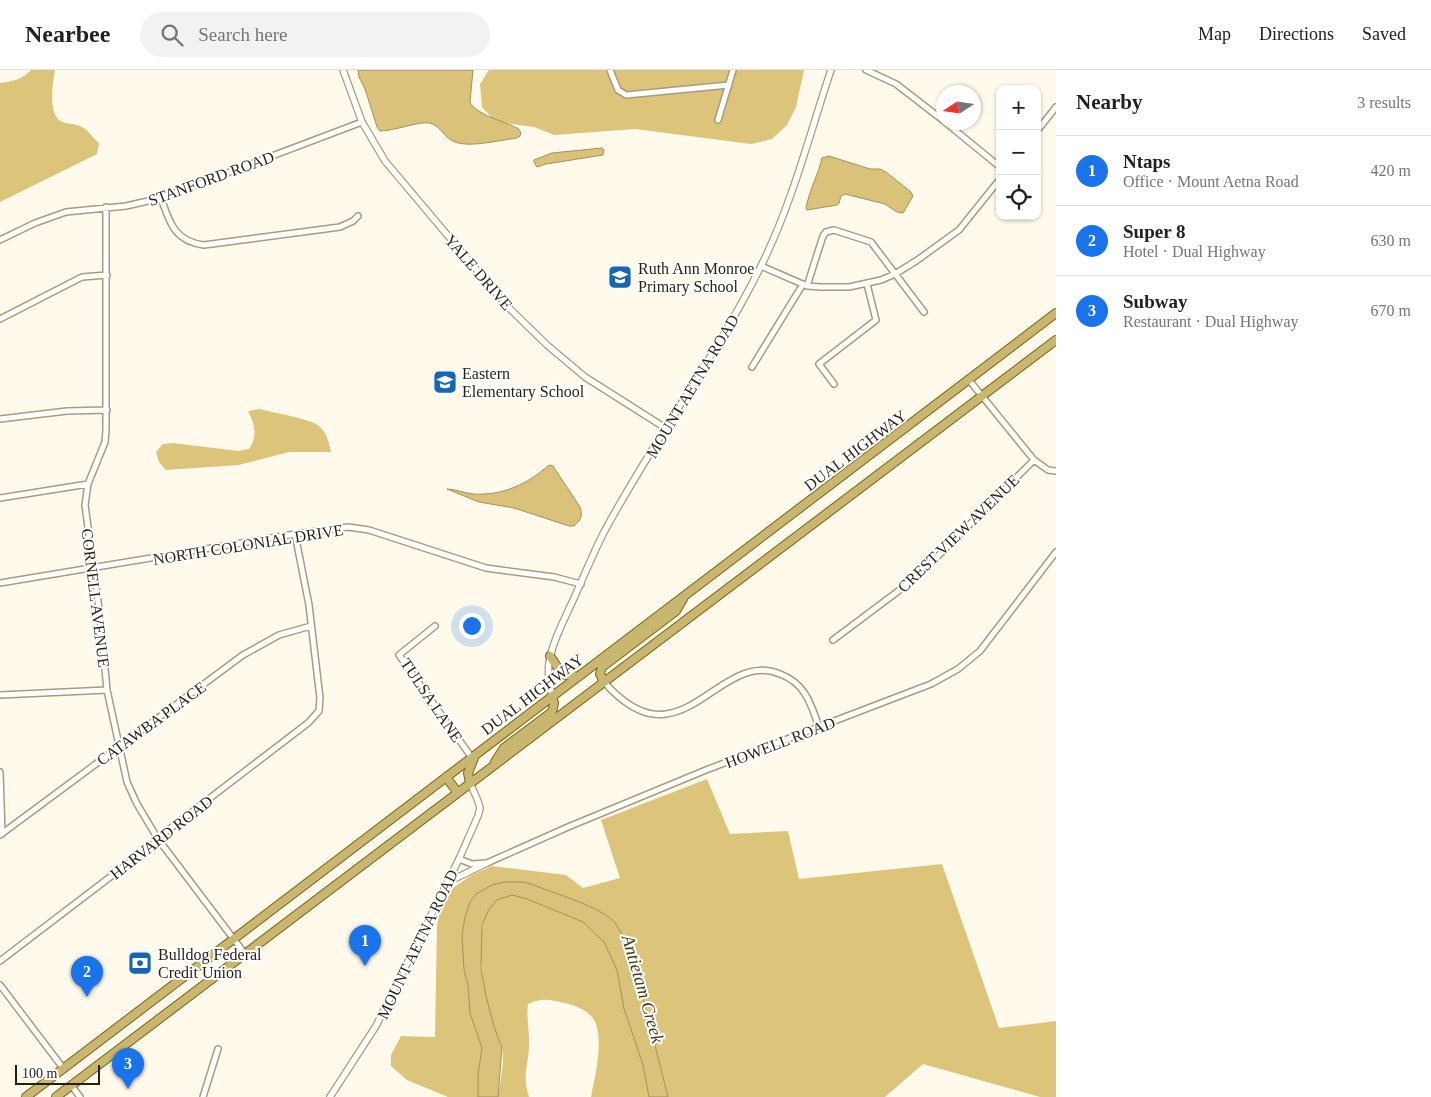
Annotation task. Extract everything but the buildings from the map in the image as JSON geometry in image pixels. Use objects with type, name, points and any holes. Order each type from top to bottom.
[{"type":"main road","name":"DUAL HIGHWAY","points":[[26,1097],[1056,313]]},
{"type":"main road","name":"DUAL HIGHWAY","points":[[56,1097],[1056,340]]},
{"type":"main road","points":[[604,682],[600,674],[602,667],[676,611],[684,597]]},
{"type":"main road","points":[[550,656],[562,674],[578,677]]},
{"type":"main road","points":[[491,768],[504,748],[552,712],[554,703],[552,696]]},
{"type":"main road","points":[[470,783],[468,773],[473,757]]},
{"type":"main road","points":[[446,778],[458,793]]},
{"type":"street","name":"YALE DRIVE","points":[[342,70],[362,122],[397,178],[508,307],[546,345],[585,377],[667,429]]},
{"type":"street","points":[[610,70],[618,90],[626,95],[729,85]]},
{"type":"street","points":[[718,120],[733,70]]},
{"type":"street","name":"MOUNT AETNA ROAD","points":[[552,696],[548,675],[550,656],[602,536],[739,307],[761,266],[786,208],[830,70]]},
{"type":"street","points":[[866,70],[896,84],[936,116]]},
{"type":"street","points":[[1038,130],[1056,107]]},
{"type":"street","name":"STANFORD ROAD","points":[[0,240],[50,217],[66,212],[126,206],[161,198],[362,122]]},
{"type":"street","points":[[954,130],[996,164]]},
{"type":"street","points":[[761,266],[805,285],[835,288],[867,284],[895,274],[959,230],[996,185]]},
{"type":"street","points":[[161,198],[173,229],[188,242],[204,245],[340,227],[353,221],[358,216]]},
{"type":"street","name":"CORNELL AVENUE","points":[[106,207],[107,410],[105,442],[88,484],[85,504],[100,616],[107,690],[132,795],[158,839],[245,954]]},
{"type":"street","points":[[752,368],[805,285],[823,236],[830,230],[871,242],[924,312]]},
{"type":"street","points":[[0,320],[82,277],[107,275]]},
{"type":"street","points":[[834,384],[819,364],[876,320],[867,284]]},
{"type":"street","points":[[970,380],[1034,460],[1048,470],[1056,471]]},
{"type":"street","points":[[0,419],[67,411],[107,410]]},
{"type":"street","name":"CREST VIEW AVENUE","points":[[833,640],[920,573],[1034,460]]},
{"type":"street","points":[[0,498],[88,484]]},
{"type":"street","name":"NORTH COLONIAL DRIVE","points":[[0,583],[295,534],[348,527],[359,528],[429,548],[486,568],[554,577],[581,584]]},
{"type":"street","points":[[295,534],[309,605],[311,626]]},
{"type":"street","name":"HOWELL ROAD","points":[[459,859],[472,864],[487,863],[706,770],[931,684],[958,669],[980,651],[1056,552]]},
{"type":"street","name":"HARVARD ROAD","points":[[0,961],[308,723],[319,711],[320,698],[311,626]]},
{"type":"street","name":"CATAWBA PLACE","points":[[1,835],[243,654],[279,635],[311,626]]},
{"type":"street","name":"TULSA LANE","points":[[435,626],[399,655],[473,757]]},
{"type":"street","points":[[604,682],[614,694],[638,709],[649,713],[667,714],[692,704],[745,673],[767,670],[785,675],[800,686],[810,701],[820,727]]},
{"type":"street","points":[[0,696],[107,690]]},
{"type":"street","points":[[0,772],[1,835]]},
{"type":"street","name":"MOUNT AETNA ROAD","points":[[330,1097],[376,1026],[459,859],[480,808],[470,783]]},
{"type":"street","points":[[448,882],[487,863]]},
{"type":"street","points":[[0,985],[63,1068]]},
{"type":"street","points":[[203,1097],[218,1049]]},
{"type":"street","points":[[71,1085],[80,1097]]},
{"type":"shaded area","points":[[31,70],[55,70],[52,103],[56,116],[62,122],[87,130],[99,143],[97,154],[0,202],[0,83],[17,80]]},
{"type":"shaded area","points":[[358,70],[473,70],[470,102],[484,114],[517,128],[521,132],[520,136],[494,142],[461,144],[448,138],[430,123],[420,123],[380,131]]},
{"type":"shaded area","points":[[489,70],[804,70],[796,107],[787,125],[772,139],[751,144],[635,129],[554,135],[534,127],[496,122],[482,107],[480,84]]},
{"type":"shaded area","points":[[602,148],[604,150],[603,155],[537,167],[534,162],[534,160],[552,153]]},
{"type":"shaded area","points":[[829,156],[886,172],[911,192],[913,196],[903,213],[897,212],[885,204],[845,194],[841,196],[837,205],[807,210],[807,202],[822,158]]},
{"type":"shaded area","points":[[259,409],[300,418],[315,424],[324,432],[331,452],[289,452],[239,465],[166,470],[159,462],[156,452],[163,444],[173,443],[238,451],[249,449],[254,440],[255,430],[248,411]]},
{"type":"shaded area","points":[[549,465],[553,466],[580,507],[581,518],[574,526],[514,508],[479,502],[447,489],[473,494],[504,491],[532,478]]},
{"type":"shaded area","points":[[707,779],[730,834],[788,831],[799,879],[942,864],[999,1028],[1056,1021],[1056,1097],[1040,1097],[923,1064],[885,1097],[668,1097],[637,974],[631,956],[615,923],[605,914],[523,882],[465,917],[462,935],[464,970],[468,985],[470,1013],[482,1048],[478,1074],[478,1097],[448,1097],[407,1080],[391,1066],[391,1055],[401,1036],[435,1037],[437,926],[447,895],[454,887],[472,875],[492,866],[566,875],[583,888],[620,878],[601,820]]},
{"type":"shaded area","name":"Antietam Creek","points":[[504,882],[523,882],[564,896],[601,912],[616,924],[626,942],[637,974],[668,1097],[649,1097],[643,1065],[624,1009],[617,970],[604,942],[583,922],[527,899],[512,895],[497,900],[488,911],[482,925],[481,968],[486,996],[502,1048],[498,1097],[478,1097],[478,1074],[482,1048],[470,1013],[468,985],[464,970],[462,935],[470,902],[476,894],[492,885]]},
{"type":"shaded area","points":[[512,895],[527,899],[583,922],[604,942],[617,970],[624,1009],[643,1065],[649,1097],[591,1097],[599,1051],[598,1032],[594,1019],[587,1012],[565,1003],[538,1000],[528,1004],[529,1047],[526,1077],[529,1097],[498,1097],[503,1052],[493,1025],[486,997],[481,959],[481,940],[483,923],[489,909],[500,899]]},
{"type":"place","name":"Ruth Ann Monroe Primary School","points":[[620,277]]},
{"type":"place","name":"Eastern Elementary School","points":[[445,382]]},
{"type":"place","name":"Bulldog Federal Credit Union","points":[[140,963]]},
{"type":"place","name":"Ntaps","points":[[365,966]]},
{"type":"place","name":"Super 8","points":[[87,997]]},
{"type":"place","name":"Subway","points":[[128,1089]]}]
